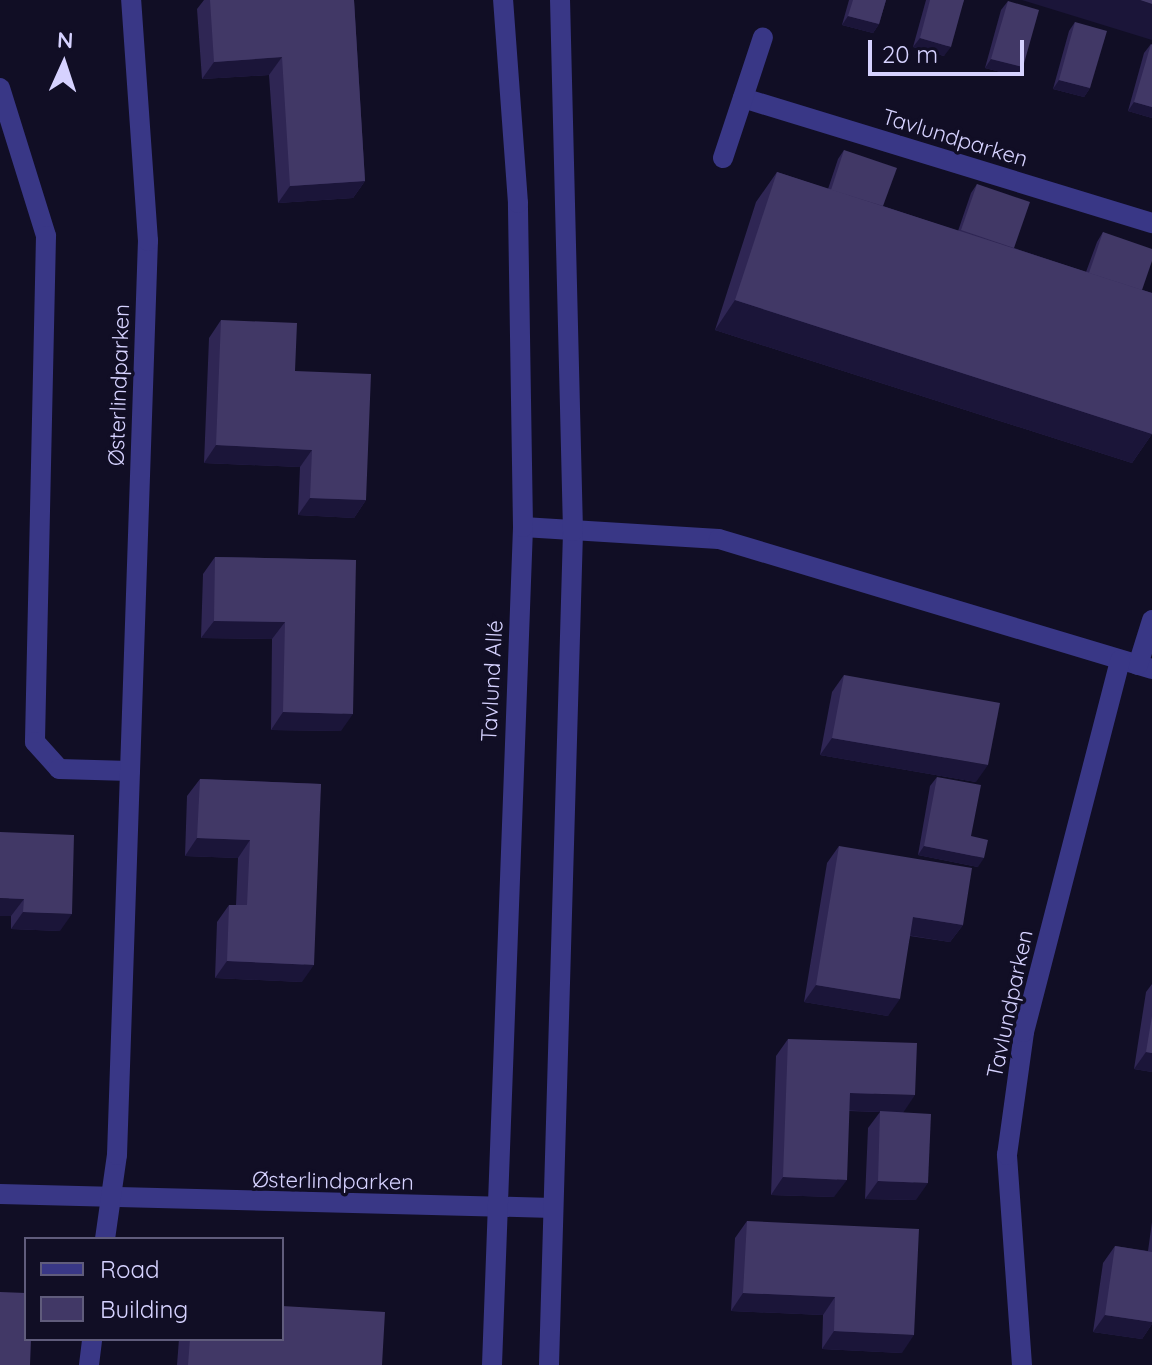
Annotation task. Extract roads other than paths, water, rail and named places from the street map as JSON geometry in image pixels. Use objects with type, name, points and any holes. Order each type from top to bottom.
[{"type":"street","name":"Østerlindparken","points":[[105,1237],[111,1201],[130,771],[148,241],[131,0]]},
{"type":"street","name":"Tavlund Allé","points":[[492,1365],[493,1208],[523,527],[518,203],[503,0]]},
{"type":"street","points":[[549,1365],[573,531],[560,0]]},
{"type":"street","points":[[723,158],[763,37]]},
{"type":"street","points":[[0,88],[46,236],[35,742],[59,769],[130,771]]},
{"type":"street","name":"Tavlundparken","points":[[743,98],[1152,223]]},
{"type":"street","points":[[523,527],[719,539],[1137,664]]},
{"type":"street","name":"Tavlundparken","points":[[1022,1365],[1007,1155],[1024,1032],[1152,620]]},
{"type":"street","name":"Østerlindparken","points":[[0,1194],[111,1201],[553,1208]]},
{"type":"street","points":[[89,1365],[92,1341]]}]
